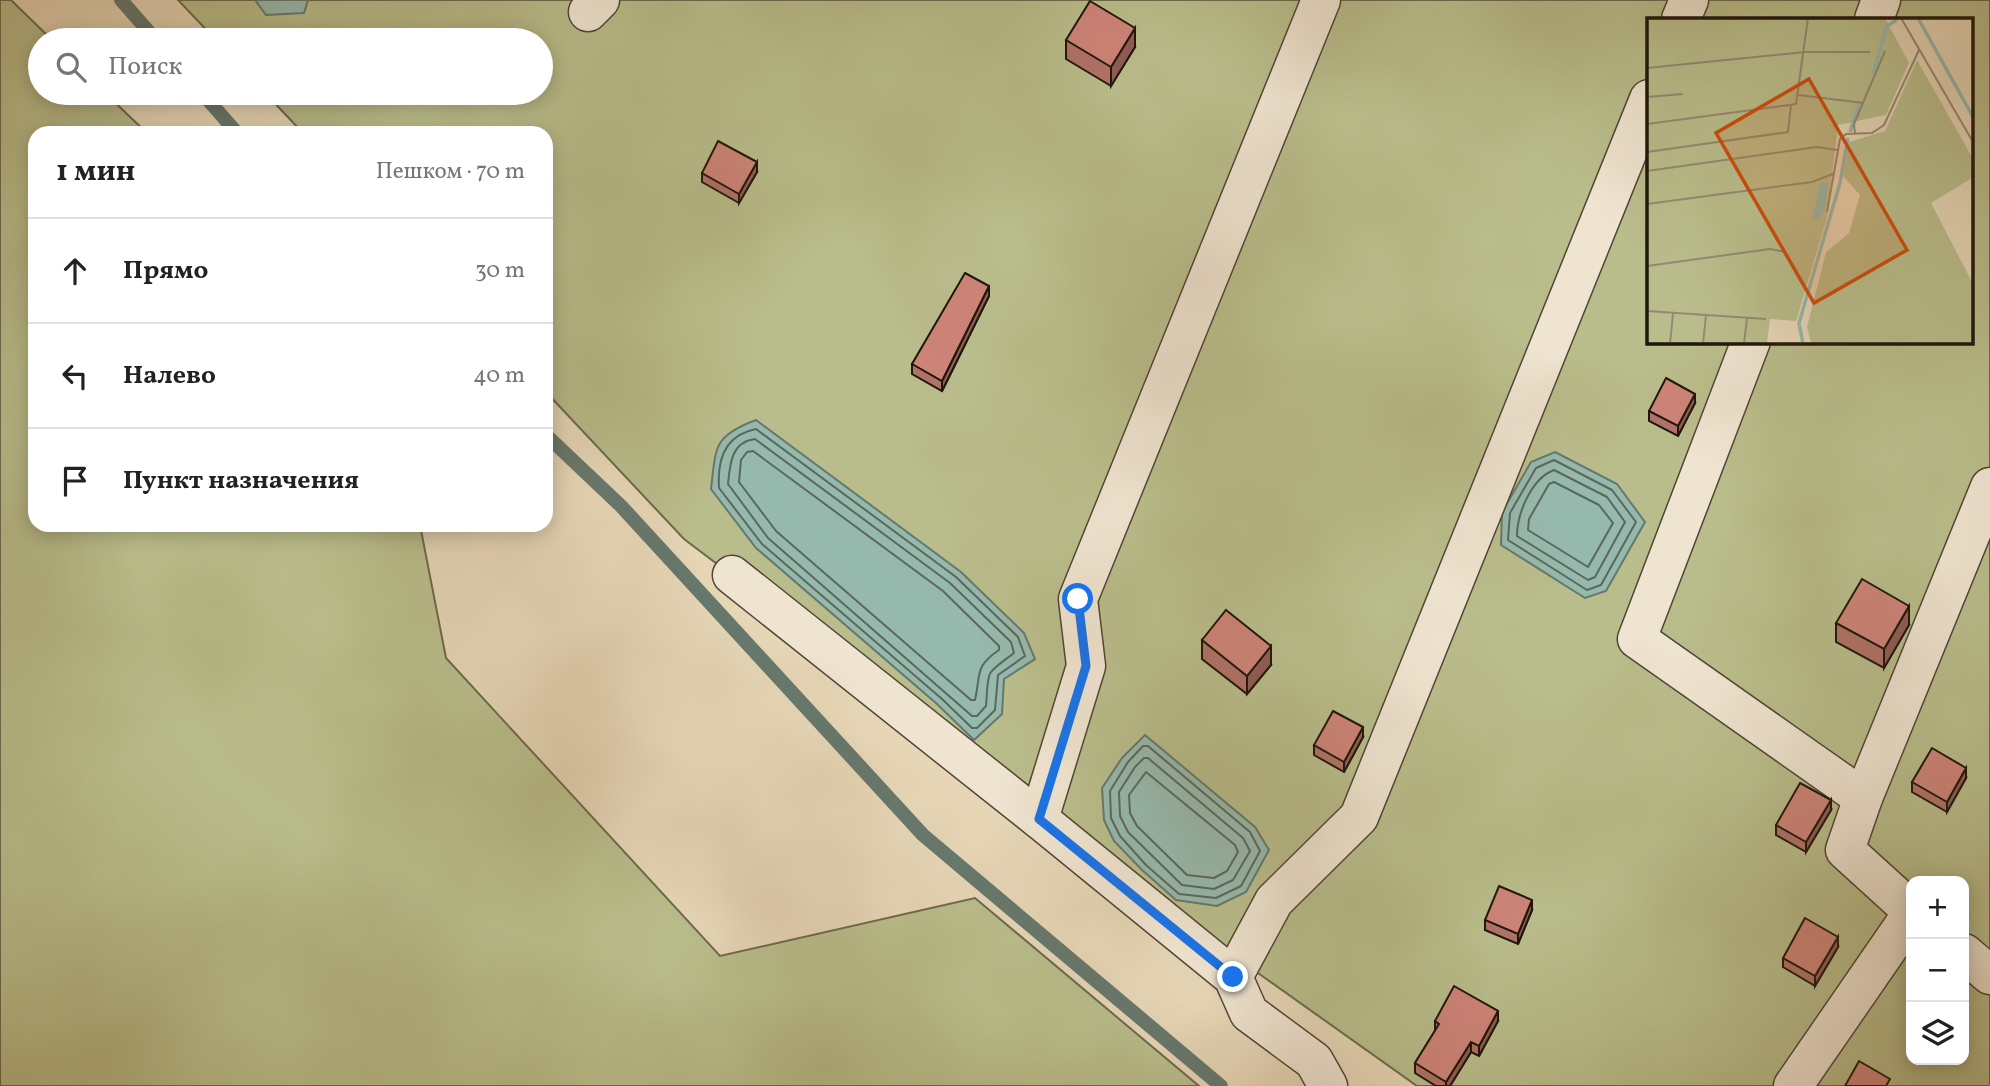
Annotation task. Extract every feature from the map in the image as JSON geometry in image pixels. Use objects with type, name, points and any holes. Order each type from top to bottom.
[{"type":"street","points":[[1039,819],[1086,666],[1078,599],[1321,0]]},
{"type":"street","points":[[1681,18],[1689,0]]},
{"type":"street","points":[[1874,18],[1881,0]]},
{"type":"street","points":[[1233,977],[1274,901],[1359,817],[1647,104]]},
{"type":"street","points":[[1750,343],[1637,639],[1863,798]]},
{"type":"street","points":[[1906,907],[1845,850],[1863,798],[1990,487]]},
{"type":"street","points":[[732,575],[1233,977],[1249,1013],[1314,1061],[1328,1086]]},
{"type":"street","points":[[1793,1086],[1906,919]]},
{"type":"street","points":[[1969,957],[1990,975]]},
{"type":"green space","points":[[0,0],[11,0],[40,28],[28,28],[28,105],[118,105],[140,126],[28,126],[28,532],[421,532],[446,658],[720,956],[975,898],[1199,1086],[0,1086]]},
{"type":"green space","points":[[178,0],[1990,0],[1990,1086],[1417,1086],[1258,973],[684,539],[553,399],[553,126],[296,126],[276,105],[553,105],[553,28],[205,28]]},
{"type":"water","points":[[255,0],[308,0],[304,13],[266,15]]},
{"type":"water","points":[[756,420],[961,572],[1024,633],[1035,659],[1004,679],[1002,714],[974,740],[937,704],[756,548],[711,489],[719,445],[732,432]]},
{"type":"water","points":[[1555,452],[1617,484],[1645,522],[1606,591],[1585,598],[1501,545],[1502,512],[1531,462]]},
{"type":"water","points":[[1145,735],[1255,827],[1269,850],[1246,892],[1217,906],[1176,900],[1114,841],[1104,820],[1102,788],[1122,758]]},
{"type":"building","points":[[1090,1],[1135,28],[1111,67],[1066,40]]},
{"type":"building","points":[[718,141],[757,162],[739,194],[702,173]]},
{"type":"building","points":[[965,273],[989,286],[942,381],[912,364]]},
{"type":"building","points":[[1666,378],[1695,394],[1678,426],[1649,411]]},
{"type":"building","points":[[1862,579],[1909,606],[1884,649],[1836,623]]},
{"type":"building","points":[[1226,610],[1271,646],[1247,676],[1202,640]]},
{"type":"building","points":[[1333,711],[1363,727],[1344,762],[1314,745]]},
{"type":"building","points":[[1932,748],[1966,768],[1947,802],[1912,782]]},
{"type":"building","points":[[1800,783],[1831,800],[1806,842],[1776,825]]},
{"type":"building","points":[[1499,886],[1532,900],[1518,934],[1485,920]]},
{"type":"building","points":[[1805,918],[1838,937],[1815,976],[1783,958]]},
{"type":"building","points":[[1454,986],[1498,1011],[1479,1046],[1471,1042],[1446,1082],[1415,1063],[1439,1024],[1435,1021]]},
{"type":"building","points":[[1859,1061],[1890,1079],[1886,1086],[1845,1086]]},
{"type":"waterway","points":[[121,0],[146,28]]},
{"type":"waterway","points":[[212,105],[231,126]]},
{"type":"waterway","points":[[553,442],[621,506],[923,835],[1221,1086]]},
{"type":"route","points":[[1078,599],[1086,666],[1039,819],[1233,977]]}]
